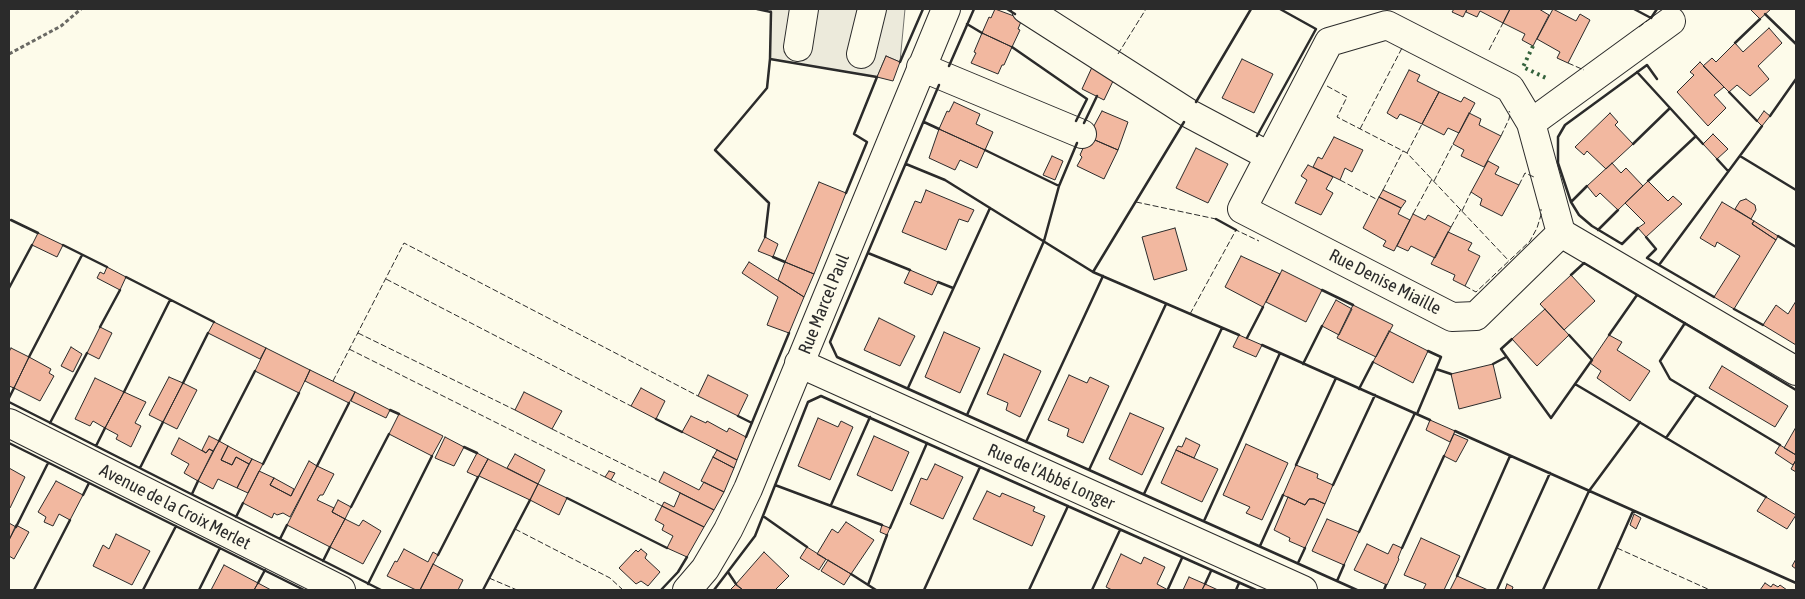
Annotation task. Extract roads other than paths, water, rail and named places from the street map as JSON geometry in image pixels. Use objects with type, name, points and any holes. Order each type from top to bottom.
[{"type":"street","points":[[798,47],[804,9]]},
{"type":"street","points":[[861,54],[872,9]]},
{"type":"street","name":"Rue Marcel Paul","points":[[687,590],[704,569],[728,530],[748,489],[946,9]]},
{"type":"street","points":[[1026,9],[1190,114],[1269,156]]},
{"type":"street","points":[[1531,124],[1671,21]]},
{"type":"street","name":"Rue Denise Miaille","points":[[1387,25],[1510,88],[1531,124],[1561,233],[1476,316],[1452,316],[1242,209],[1269,156],[1329,42],[1387,25]]},
{"type":"street","points":[[921,67],[1082,134]]},
{"type":"street","points":[[1561,233],[1796,371]]},
{"type":"street","name":"Rue de l’Abbé Longer","points":[[799,363],[1303,590]]},
{"type":"street","name":"Avenue de la Croix Merlet","points":[[9,423],[341,590]]}]
